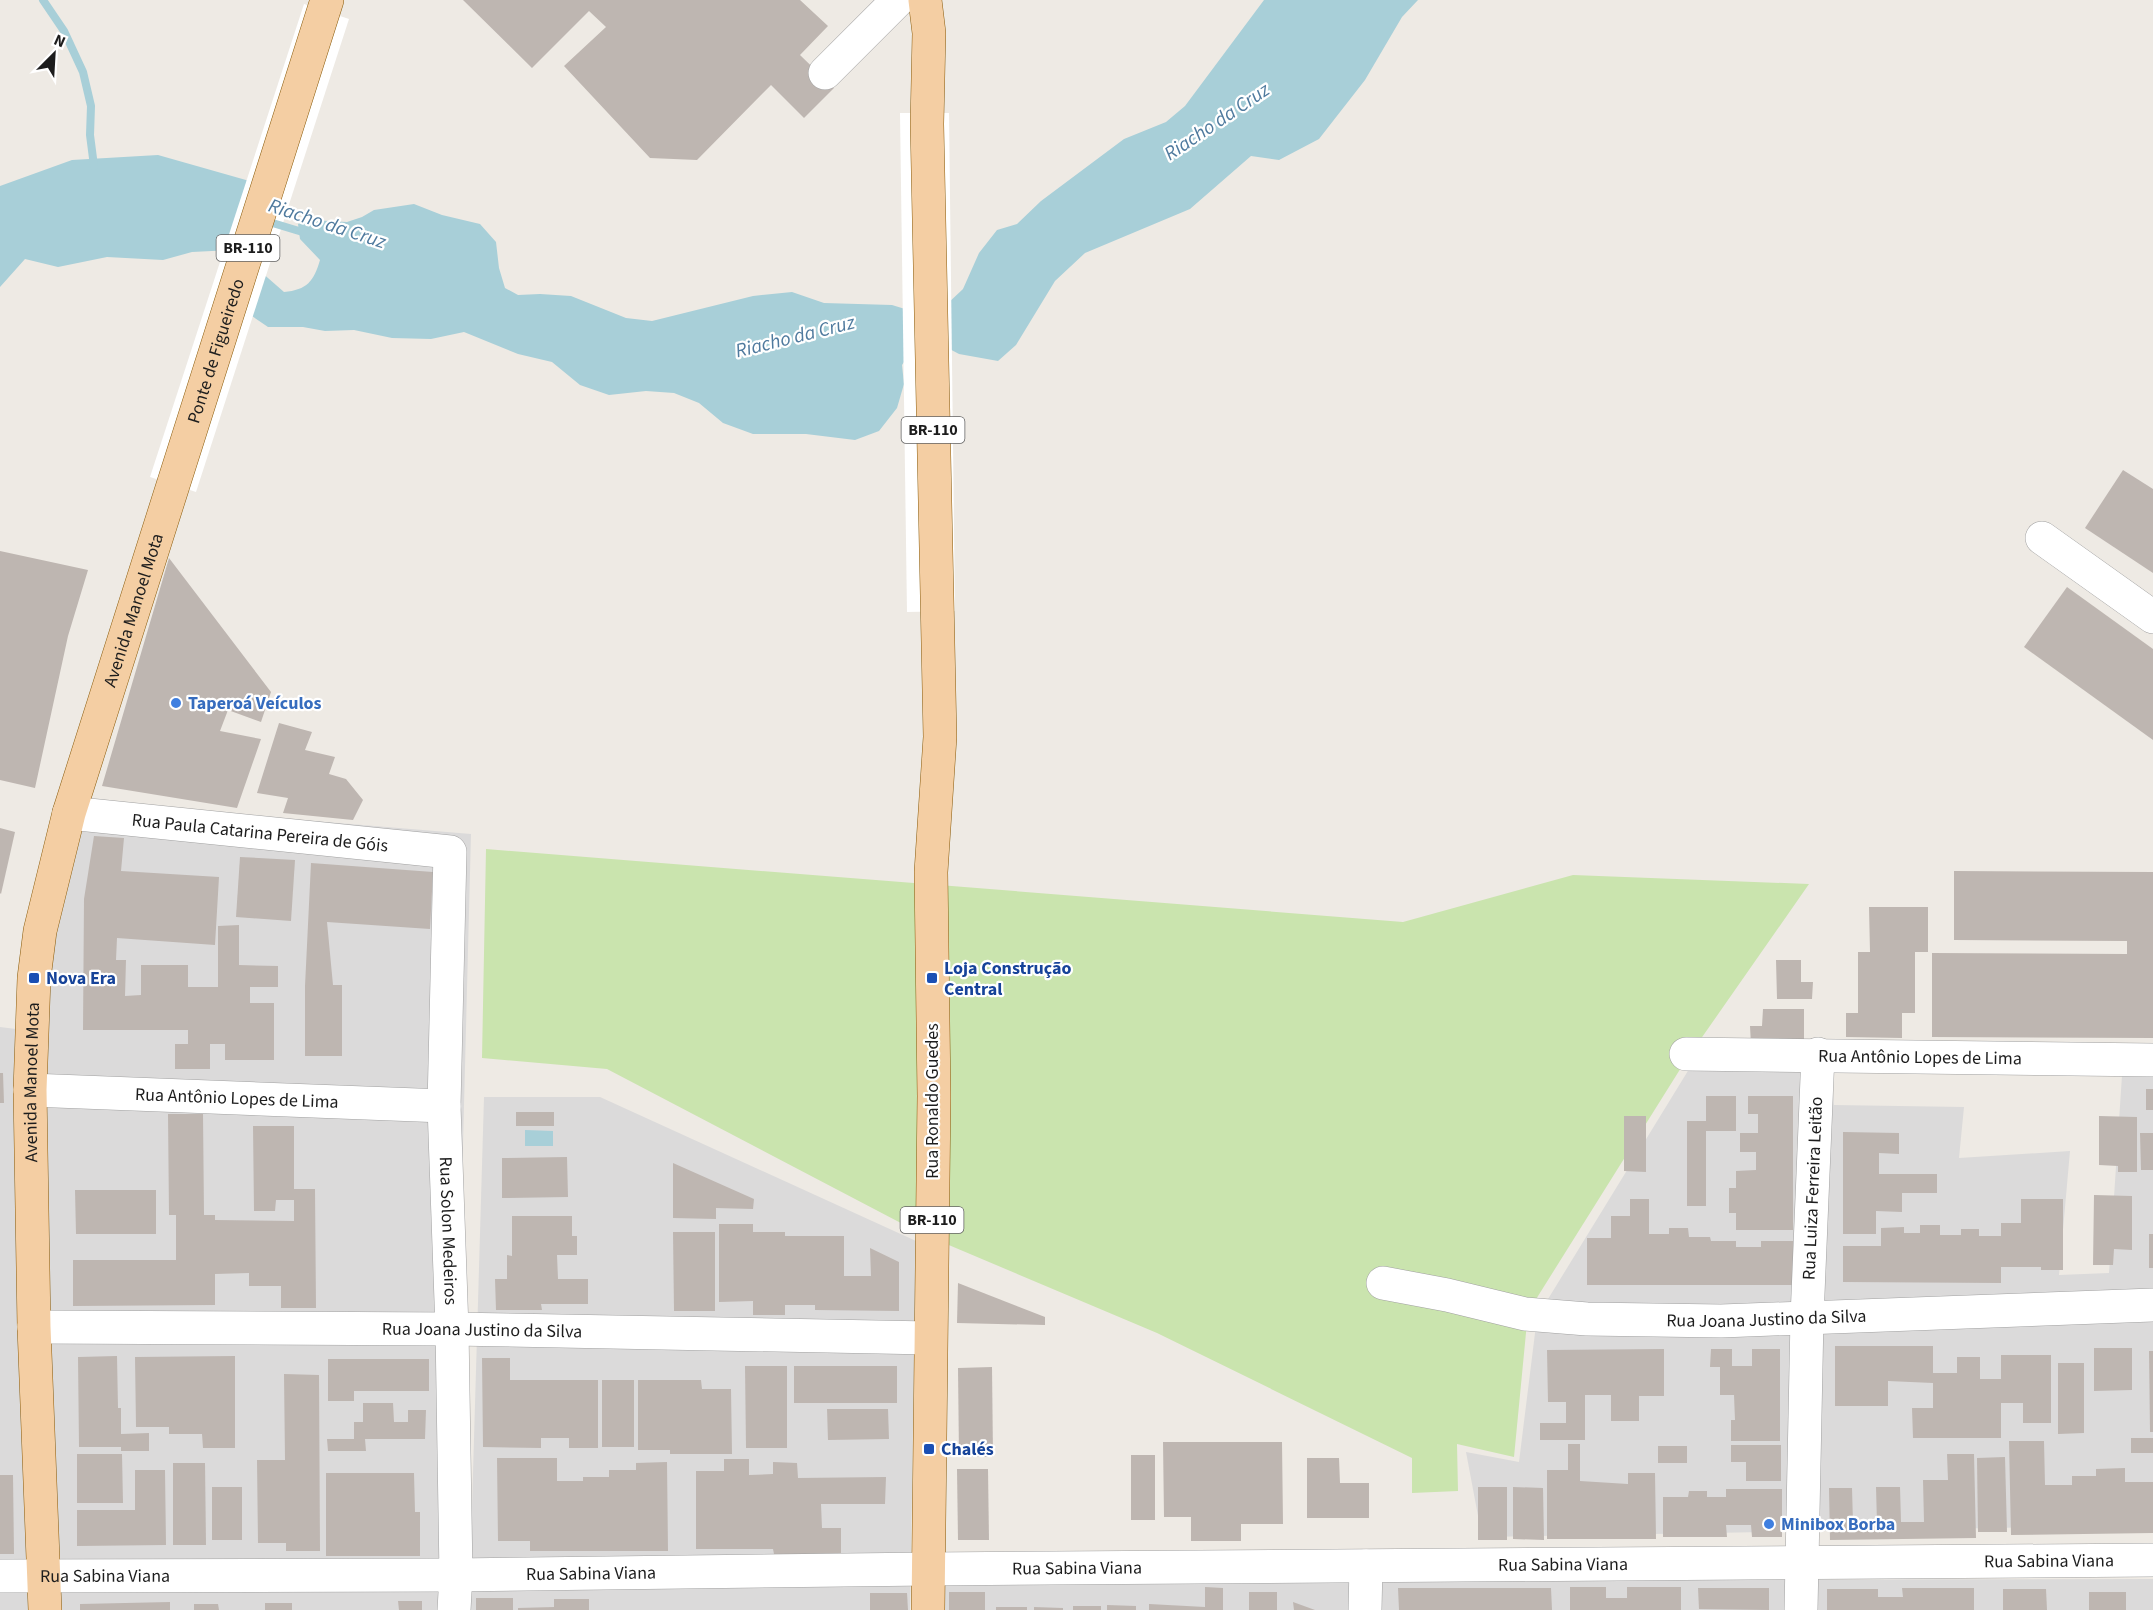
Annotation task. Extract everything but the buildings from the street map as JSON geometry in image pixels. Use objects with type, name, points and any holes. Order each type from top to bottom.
[{"type":"main road","name":"Rua Ronaldo Guedes","points":[[925,0],[929,33],[927,124],[940,737],[931,872],[934,1096],[928,1610]]},
{"type":"main road","name":"Ponte de Figueiredo","points":[[178,468],[322,14]]},
{"type":"main road","name":"Avenida Manoel Mota","points":[[45,1610],[34,1327],[30,1090],[34,978],[40,931],[69,813],[178,468]]},
{"type":"street","points":[[825,73],[898,0]]},
{"type":"street","points":[[2042,538],[2153,617]]},
{"type":"street","name":"Rua Paula Catarina Pereira de Góis","points":[[69,813],[450,852]]},
{"type":"street","name":"Rua Solon Medeiros","points":[[450,852],[444,1106],[452,1329],[456,1575],[454,1610]]},
{"type":"street","name":"Rua Antônio Lopes de Lima","points":[[1686,1054],[2153,1060]]},
{"type":"street","name":"Rua Luiza Ferreira Leitão","points":[[1801,1610],[1807,1318],[1818,1054]]},
{"type":"street","name":"Rua Antônio Lopes de Lima","points":[[30,1090],[444,1106]]},
{"type":"street","name":"Rua Joana Justino da Silva","points":[[1383,1283],[1447,1295],[1526,1314],[1587,1319],[1721,1321],[2153,1305]]},
{"type":"street","name":"Rua Joana Justino da Silva","points":[[34,1327],[452,1329],[930,1338]]},
{"type":"street","name":"Rua Sabina Viana","points":[[0,1576],[456,1575],[929,1569],[2153,1560]]},
{"type":"street","points":[[1365,1610],[1366,1566]]},
{"type":"shaded area","points":[[74,801],[471,834],[451,1610],[0,1610],[0,1027],[32,1031]]},
{"type":"shaded area","points":[[2124,1045],[2153,1046],[2153,1525],[1482,1537],[1466,1452],[1519,1462],[1537,1317],[1694,1061],[1831,1065],[1834,1105],[1964,1107],[1959,1158],[2070,1151],[2059,1275],[2109,1273]]},
{"type":"shaded area","points":[[484,1097],[600,1097],[916,1241],[910,1610],[469,1610]]},
{"type":"shaded area","points":[[2153,1579],[2153,1610],[940,1610],[940,1581]]},
{"type":"green space","points":[[486,849],[1403,922],[1573,875],[1809,884],[1684,1063],[1528,1312],[1514,1457],[1457,1444],[1458,1491],[1412,1493],[1412,1458],[1157,1333],[918,1232],[607,1069],[482,1058]]},
{"type":"water","points":[[1264,0],[1418,0],[1402,17],[1365,80],[1319,139],[1279,160],[1251,156],[1190,209],[1085,253],[1055,281],[1016,345],[998,361],[959,354],[944,346],[918,341],[902,365],[904,384],[897,408],[879,431],[855,440],[806,434],[753,434],[723,423],[699,403],[674,393],[646,391],[609,395],[580,385],[552,362],[518,354],[464,332],[431,339],[392,338],[354,330],[325,331],[303,327],[268,327],[240,308],[252,264],[284,292],[304,287],[312,279],[320,260],[300,239],[298,224],[310,220],[347,222],[374,210],[414,204],[442,215],[480,224],[496,242],[499,268],[505,288],[518,295],[571,296],[626,318],[652,321],[753,296],[792,292],[824,303],[892,305],[918,313],[946,305],[963,289],[979,253],[997,230],[1017,224],[1041,201],[1124,139],[1166,122],[1185,106]]},
{"type":"water","points":[[158,155],[253,182],[232,250],[192,252],[163,260],[107,257],[58,267],[25,259],[0,287],[0,186],[72,160]]},
{"type":"water","points":[[525,1130],[553,1131],[553,1146],[525,1146]]},
{"type":"pier","points":[[304,4],[349,19],[196,492],[150,477]]},
{"type":"pier","points":[[900,113],[949,113],[955,611],[907,612]]},
{"type":"waterway","points":[[43,0],[64,31],[83,72],[91,106],[90,135],[94,166]]},
{"type":"waterway","name":"Riacho da Cruz","points":[[266,221],[309,234]]},
{"type":"place","name":"Taperoá Veículos","points":[[176,703]]},
{"type":"place","name":"Nova Era","points":[[34,978]]},
{"type":"place","name":"Loja Construção Central","points":[[932,978]]},
{"type":"place","name":"Chalés","points":[[929,1449]]},
{"type":"place","name":"Minibox Borba","points":[[1769,1524]]}]
